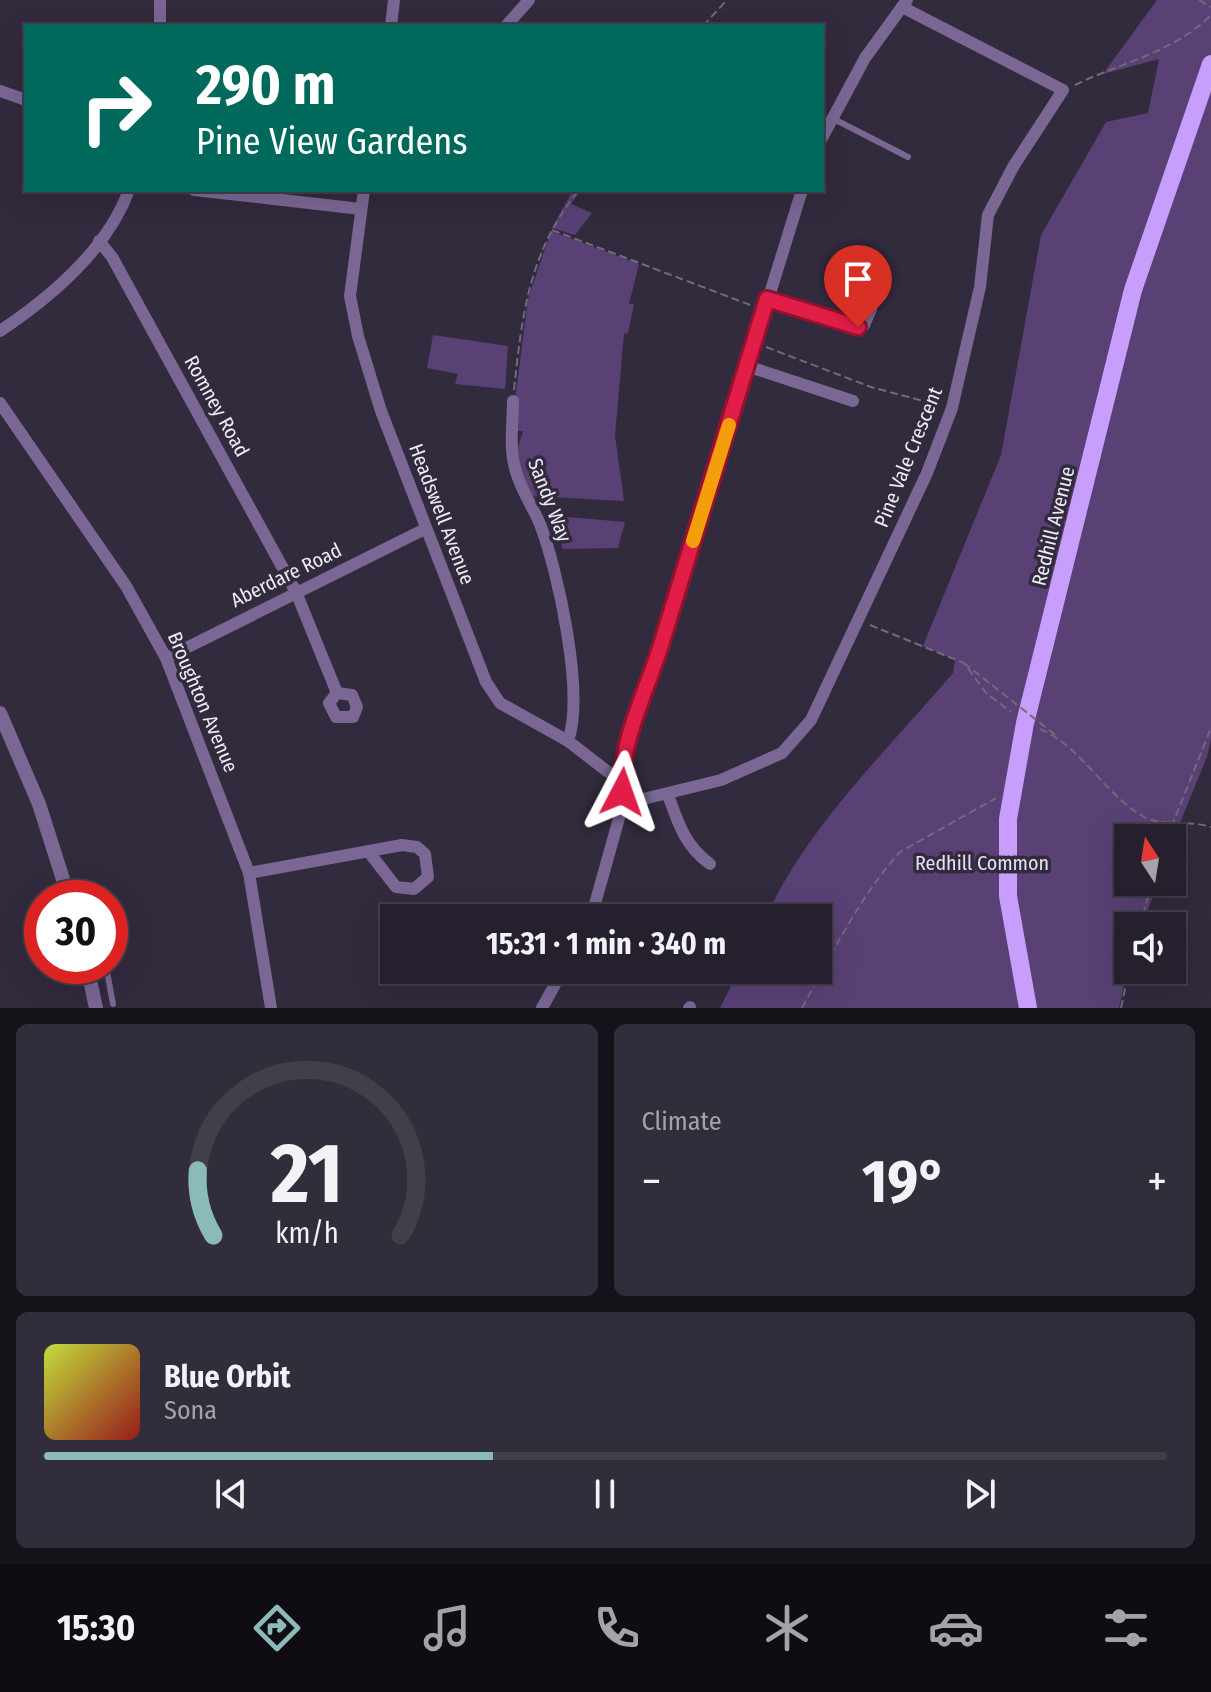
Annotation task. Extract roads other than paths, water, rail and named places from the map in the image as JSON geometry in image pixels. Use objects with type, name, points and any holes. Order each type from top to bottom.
[{"type":"main road","name":"Redhill Avenue","points":[[1028,1008],[1008,896],[1008,819],[1025,723],[1133,290],[1211,64]]},
{"type":"street","points":[[160,0],[160,24]]},
{"type":"street","points":[[391,24],[394,0]]},
{"type":"street","points":[[508,24],[529,0]]},
{"type":"street","points":[[824,134],[865,58],[904,4]]},
{"type":"street","name":"Pine Vale Crescent","points":[[623,804],[721,780],[782,753],[811,720],[859,620],[952,408],[980,287],[988,215],[1013,167],[1063,90],[904,4]]},
{"type":"street","points":[[0,91],[24,99]]},
{"type":"street","points":[[0,331],[61,286],[99,241],[128,192]]},
{"type":"street","points":[[212,192],[361,209]]},
{"type":"street","name":"Headswell Avenue","points":[[364,192],[351,280],[352,311],[381,411],[493,696],[510,710],[568,741],[621,782]]},
{"type":"street","points":[[595,904],[623,804],[621,782],[629,737],[659,652],[801,192]]},
{"type":"street","name":"Romney Road","points":[[99,241],[112,257],[296,592],[337,693]]},
{"type":"street","points":[[766,305],[858,327],[864,325],[871,309]]},
{"type":"street","points":[[747,366],[853,401]]},
{"type":"street","name":"Sandy Way","points":[[513,401],[512,454],[515,472],[539,520],[559,587],[573,694],[574,717],[568,741]]},
{"type":"street","name":"Broughton Avenue","points":[[0,403],[126,586],[166,658],[249,873],[271,1008]]},
{"type":"street","name":"Aberdare Road","points":[[166,658],[425,529]]},
{"type":"street","points":[[0,713],[39,804],[63,880]]},
{"type":"street","points":[[668,795],[680,831],[696,854],[710,864]]},
{"type":"street","points":[[249,873],[368,851],[402,845],[417,847],[428,859],[428,877],[414,889],[396,887],[368,851]]},
{"type":"street","points":[[91,984],[96,1008]]},
{"type":"street","points":[[542,1008],[555,984]]},
{"type":"lane","points":[[832,118],[908,157]]},
{"type":"lane","points":[[871,309],[882,274]]},
{"type":"lane","points":[[109,984],[113,1004]]},
{"type":"park label","name":"Redhill Common","points":[[982,863]]}]
